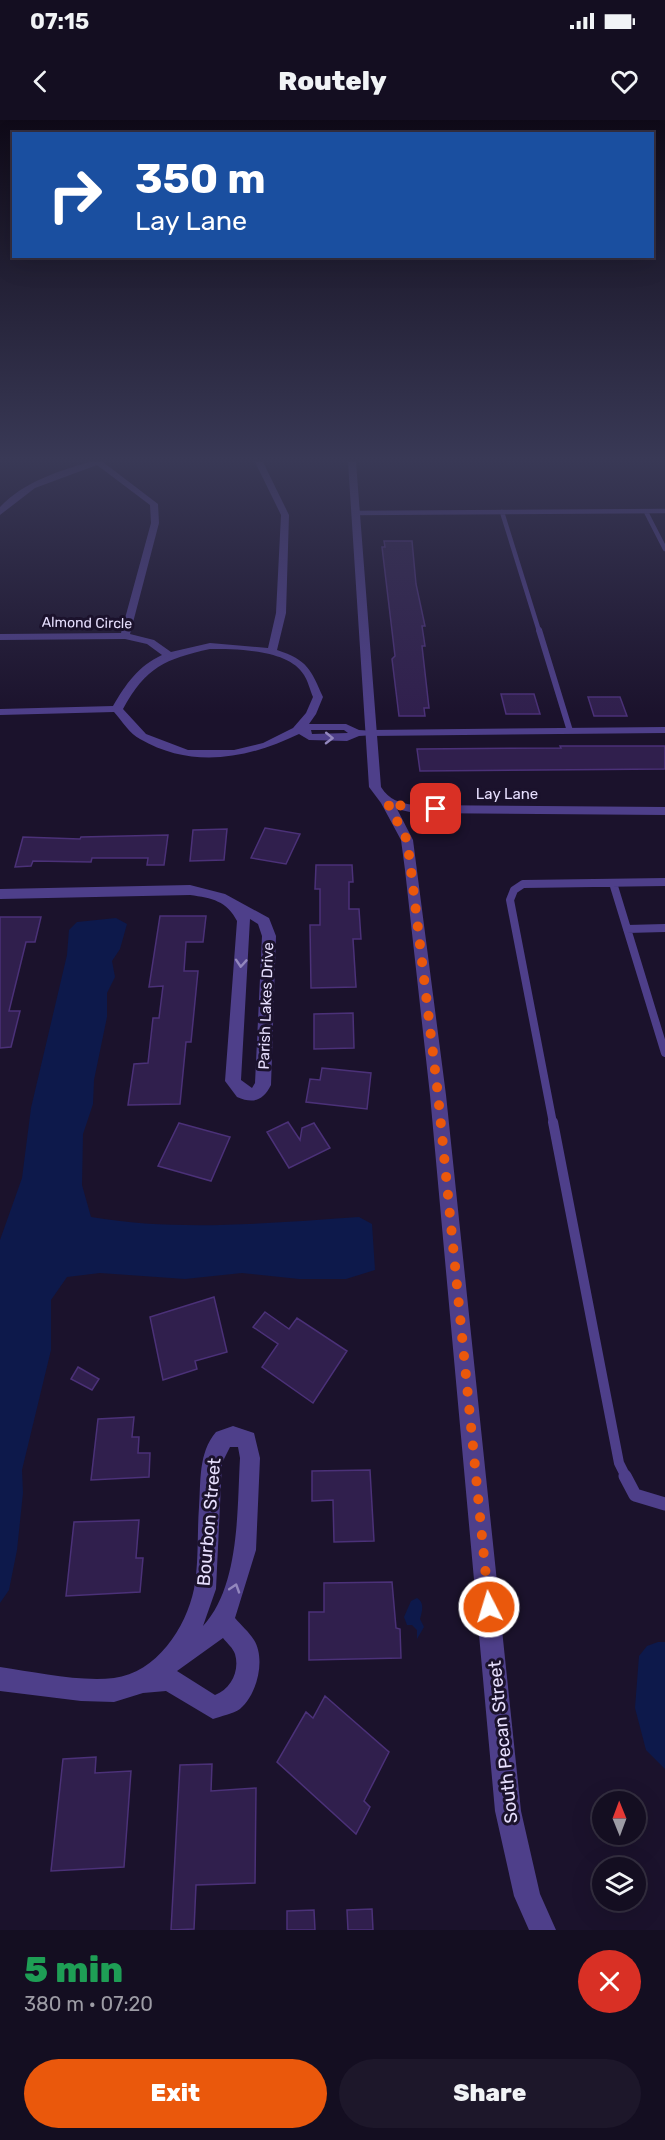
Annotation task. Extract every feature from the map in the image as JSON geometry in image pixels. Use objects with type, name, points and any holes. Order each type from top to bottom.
[{"type":"street","points":[[125,636],[149,546]]},
{"type":"street","points":[[273,652],[281,613],[284,546]]},
{"type":"street","points":[[357,546],[375,787],[379,796],[387,802]]},
{"type":"street","name":"Almond Circle","points":[[0,638],[125,636],[150,642],[168,655]]},
{"type":"street","points":[[0,712],[117,709],[142,736],[186,754],[234,753],[267,746],[300,730],[311,714],[318,697],[306,670],[273,652],[244,647],[210,646],[168,655],[143,669],[129,685],[117,709]]},
{"type":"street","points":[[300,730],[309,737],[347,738],[357,733],[370,733]]},
{"type":"street","name":"Lay Lane","points":[[387,802],[414,809],[665,811]]},
{"type":"street","name":"South Pecan Street","points":[[387,802],[407,840],[414,893],[438,1095],[508,1811],[527,1896],[543,1930]]},
{"type":"street","name":"Parish Lakes Drive","points":[[0,894],[190,890],[210,892],[227,899],[264,921],[268,936],[263,1084],[256,1094],[248,1095],[240,1091],[234,1081],[244,921],[236,906]]},
{"type":"street","name":"Bourbon Street","points":[[0,1679],[81,1689],[114,1690],[143,1681],[211,1634],[223,1622],[245,1550],[250,1458],[247,1440],[238,1435],[227,1437],[217,1445],[212,1463],[205,1589],[190,1630],[171,1660]]},
{"type":"street","points":[[143,1681],[168,1679],[213,1707],[231,1701],[242,1687],[248,1669],[246,1648],[223,1622]]},
{"type":"lane","points":[[513,546],[570,731]]},
{"type":"lane","points":[[370,733],[665,730]]},
{"type":"lane","points":[[665,882],[523,884],[514,890],[510,900],[619,1463],[635,1495],[665,1504]]},
{"type":"lane","points":[[613,883],[665,1053]]},
{"type":"lane","points":[[627,929],[665,928]]},
{"type":"shaded area","points":[[116,918],[127,924],[120,949],[112,961],[115,977],[107,993],[107,1017],[94,1080],[93,1104],[83,1134],[82,1185],[91,1217],[157,1224],[225,1225],[359,1217],[372,1224],[375,1270],[346,1279],[299,1279],[242,1273],[185,1279],[100,1273],[67,1277],[51,1300],[51,1350],[22,1470],[23,1493],[17,1550],[9,1590],[0,1603],[0,1240],[22,1178],[31,1108],[67,955],[69,930],[77,922]]},
{"type":"shaded area","points":[[417,1598],[422,1605],[420,1619],[424,1627],[417,1639],[417,1630],[412,1625],[407,1625],[404,1617],[411,1601]]},
{"type":"shaded area","points":[[665,1642],[665,1769],[646,1750],[635,1708],[639,1656],[647,1646]]},
{"type":"building","points":[[413,546],[416,584],[425,626],[422,626],[425,646],[422,646],[429,708],[424,708],[425,716],[399,716],[392,659],[395,656],[382,547]]},
{"type":"building","points":[[501,694],[534,694],[540,714],[506,714]]},
{"type":"building","points":[[588,697],[620,697],[627,716],[594,716]]},
{"type":"building","points":[[560,746],[665,746],[665,769],[420,771],[417,749],[561,748]]},
{"type":"building","points":[[265,828],[300,834],[286,864],[251,858]]},
{"type":"building","points":[[227,829],[224,860],[190,861],[193,830]]},
{"type":"building","points":[[168,835],[164,865],[147,865],[148,858],[92,858],[91,862],[33,861],[31,866],[15,867],[23,837],[80,839],[81,837]]},
{"type":"building","points":[[316,865],[352,865],[353,882],[349,882],[349,909],[359,909],[361,939],[353,939],[356,987],[311,988],[310,925],[320,925],[320,889],[315,889]]},
{"type":"building","points":[[160,916],[206,916],[203,942],[186,942],[184,971],[198,971],[191,1042],[186,1042],[180,1104],[128,1105],[134,1064],[148,1063],[153,1018],[159,1018],[163,986],[149,987]]},
{"type":"building","points":[[0,917],[41,917],[35,942],[26,942],[9,1011],[20,1011],[11,1047],[0,1048]]},
{"type":"building","points":[[353,1013],[354,1048],[314,1049],[314,1014]]},
{"type":"building","points":[[322,1068],[371,1073],[367,1109],[306,1102],[310,1079],[320,1080]]},
{"type":"building","points":[[288,1122],[300,1140],[302,1128],[314,1123],[330,1148],[289,1168],[267,1132]]},
{"type":"building","points":[[179,1123],[230,1137],[211,1181],[158,1166]]},
{"type":"building","points":[[214,1297],[227,1352],[195,1361],[197,1369],[163,1380],[150,1317]]},
{"type":"building","points":[[265,1312],[289,1329],[297,1318],[347,1351],[313,1403],[262,1367],[278,1344],[253,1327]]},
{"type":"building","points":[[78,1367],[99,1379],[92,1390],[71,1379]]},
{"type":"building","points":[[134,1417],[132,1437],[139,1437],[138,1453],[150,1453],[149,1477],[91,1480],[98,1419]]},
{"type":"building","points":[[370,1470],[374,1541],[334,1542],[333,1500],[312,1501],[312,1471]]},
{"type":"building","points":[[139,1520],[136,1558],[143,1558],[140,1592],[66,1596],[74,1522]]},
{"type":"building","points":[[392,1582],[396,1628],[400,1629],[401,1658],[309,1660],[309,1612],[324,1612],[324,1583]]},
{"type":"building","points":[[325,1696],[389,1752],[364,1801],[370,1807],[356,1834],[277,1762],[306,1712],[313,1718]]},
{"type":"building","points":[[96,1757],[95,1773],[131,1771],[124,1867],[51,1871],[63,1759]]},
{"type":"building","points":[[212,1764],[211,1791],[256,1788],[255,1883],[196,1885],[194,1929],[171,1930],[180,1765]]},
{"type":"building","points":[[372,1909],[373,1930],[348,1930],[347,1910]]},
{"type":"building","points":[[314,1910],[315,1930],[287,1930],[287,1911]]},
{"type":"route","points":[[436,809],[414,809],[387,802],[407,840],[411,870],[438,1095],[489,1607]]}]
